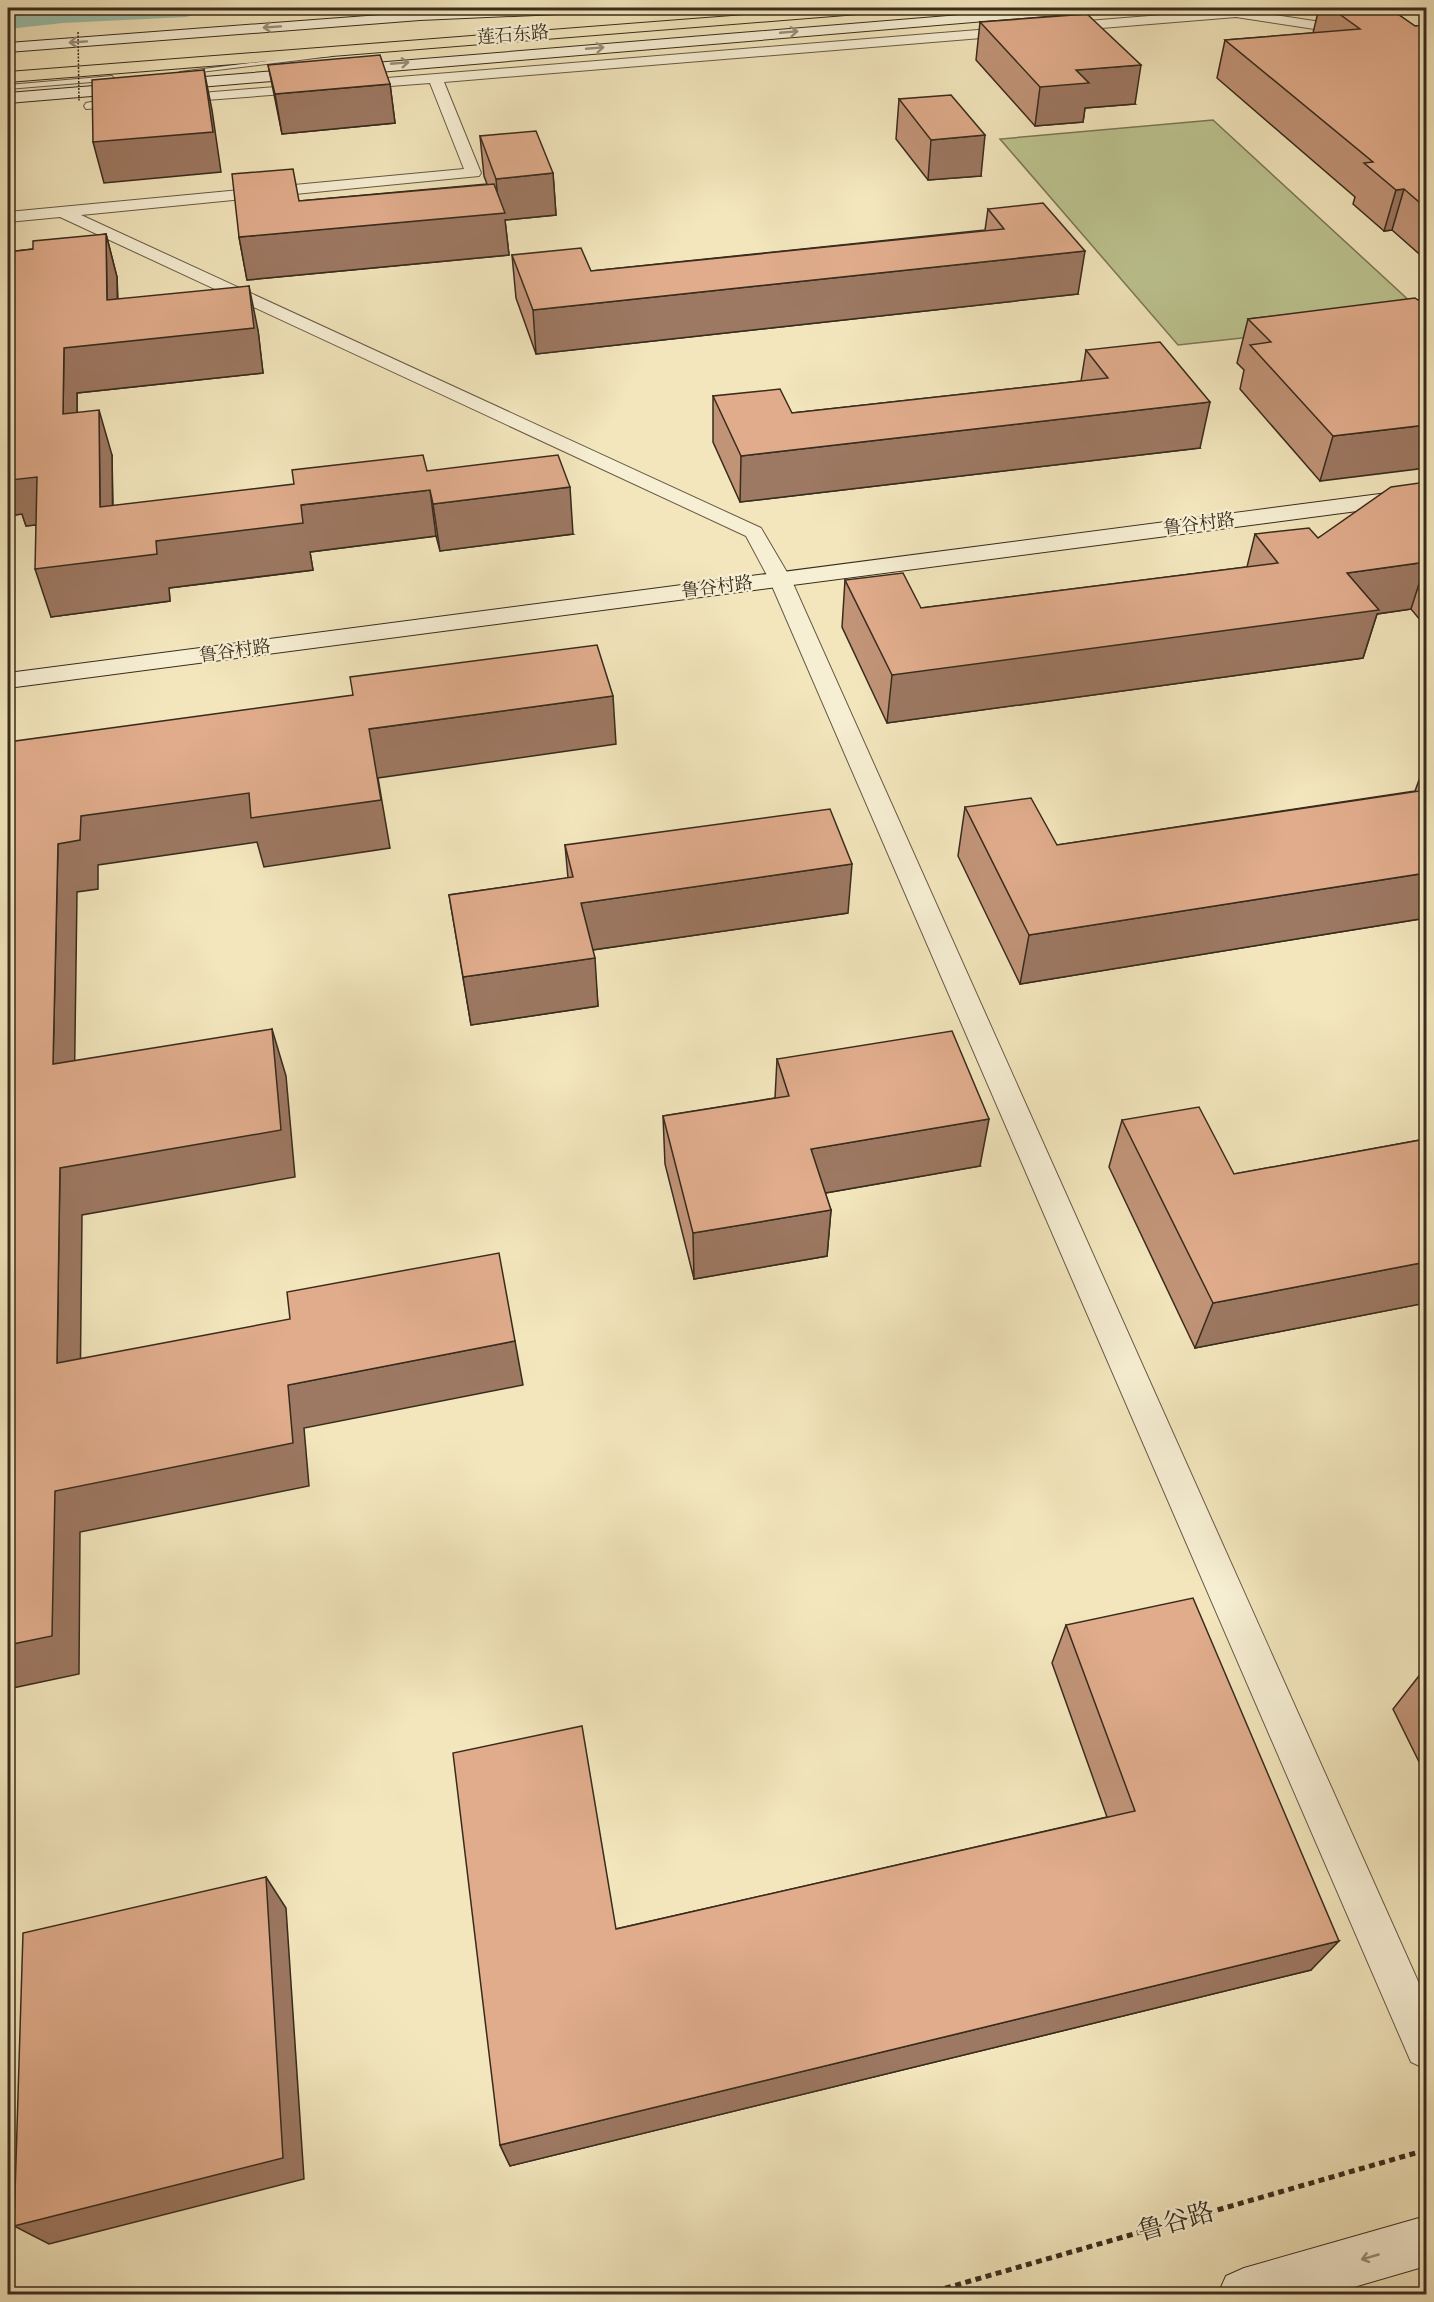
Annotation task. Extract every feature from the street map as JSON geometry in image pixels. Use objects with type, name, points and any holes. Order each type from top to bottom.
[{"type":"highway","points":[[123,56],[603,8]]},
{"type":"highway","name":"莲石东路","points":[[8,65],[738,8]]},
{"type":"highway","name":"莲石东路","points":[[8,77],[883,8]]},
{"type":"street","name":"莲石东路","points":[[8,48],[420,16],[603,8]]},
{"type":"street","name":"莲石东路","points":[[8,98],[372,66],[1094,8]]},
{"type":"street","points":[[85,104],[436,79],[1236,13],[1426,42]]},
{"type":"street","points":[[372,66],[377,83]]},
{"type":"street","points":[[8,217],[473,173],[436,79]]},
{"type":"street","points":[[62,212],[754,532],[780,579],[1426,2048]]},
{"type":"street","name":"鲁谷村路","points":[[8,681],[1426,495]]},
{"type":"street","points":[[1244,2295],[1426,2241]]},
{"type":"lane","points":[[180,73],[416,45]]},
{"type":"lane","points":[[8,87],[122,78]]},
{"type":"path","points":[[1416,8],[1426,13]]},
{"type":"path","points":[[78,32],[85,104]]},
{"type":"path","name":"鲁谷路","points":[[925,2295],[1426,2150]]},
{"type":"green space","points":[[1213,120],[1426,318],[1178,345],[1000,139]]},
{"type":"building","points":[[1331,8],[1389,8],[1415,26],[1426,25],[1426,208],[1404,189],[1396,190],[1364,163],[1373,162],[1225,40],[1360,29]]},
{"type":"building","points":[[1087,14],[1141,65],[1076,70],[1089,83],[1040,87],[980,22]]},
{"type":"building","points":[[380,55],[390,84],[275,94],[268,65]]},
{"type":"building","points":[[204,70],[213,132],[93,142],[92,80]]},
{"type":"building","points":[[951,95],[985,135],[931,140],[899,99]]},
{"type":"building","points":[[536,131],[553,173],[496,179],[480,136]]},
{"type":"building","points":[[293,169],[299,201],[494,184],[505,213],[239,237],[232,174]]},
{"type":"building","points":[[1043,203],[1085,251],[533,310],[512,255],[581,248],[591,271],[1004,229],[988,209]]},
{"type":"building","points":[[106,234],[107,300],[249,286],[254,328],[64,348],[63,414],[99,410],[100,507],[294,484],[292,470],[423,455],[427,471],[558,455],[570,487],[433,504],[430,490],[301,505],[303,523],[156,541],[157,554],[35,569],[37,477],[11,480],[12,467],[8,468],[8,252],[33,249],[33,241]]},
{"type":"building","points":[[1415,298],[1426,299],[1426,425],[1333,436],[1250,345],[1271,342],[1248,319]]},
{"type":"building","points":[[1160,342],[1210,402],[741,456],[713,396],[780,389],[792,413],[1108,378],[1086,350]]},
{"type":"building","points":[[1426,482],[1426,562],[1347,573],[1379,610],[892,675],[845,580],[903,573],[921,608],[1278,563],[1255,534],[1309,528],[1318,538],[1391,487]]},
{"type":"building","points":[[597,645],[613,696],[369,729],[381,800],[251,818],[249,793],[81,816],[80,840],[58,844],[53,1064],[272,1029],[281,1130],[60,1168],[57,1363],[290,1319],[287,1292],[499,1253],[515,1341],[288,1385],[293,1443],[55,1491],[52,1636],[8,1645],[8,742],[353,695],[350,677]]},
{"type":"building","points":[[1426,790],[1426,873],[1029,935],[965,807],[1031,798],[1057,845]]},
{"type":"building","points":[[830,809],[852,864],[581,903],[595,958],[463,977],[449,895],[573,877],[565,845]]},
{"type":"building","points":[[952,1031],[989,1119],[811,1149],[831,1210],[693,1233],[663,1116],[789,1096],[777,1059]]},
{"type":"building","points":[[1199,1107],[1234,1174],[1426,1139],[1426,1262],[1213,1303],[1122,1120]]},
{"type":"building","points":[[1193,1598],[1339,1941],[500,2145],[453,1753],[582,1726],[616,1929],[1135,1811],[1066,1625]]},
{"type":"building","points":[[266,1877],[283,2158],[14,2226],[23,1933]]},
{"type":"waterway","points":[[8,20],[63,14],[186,8]]}]
